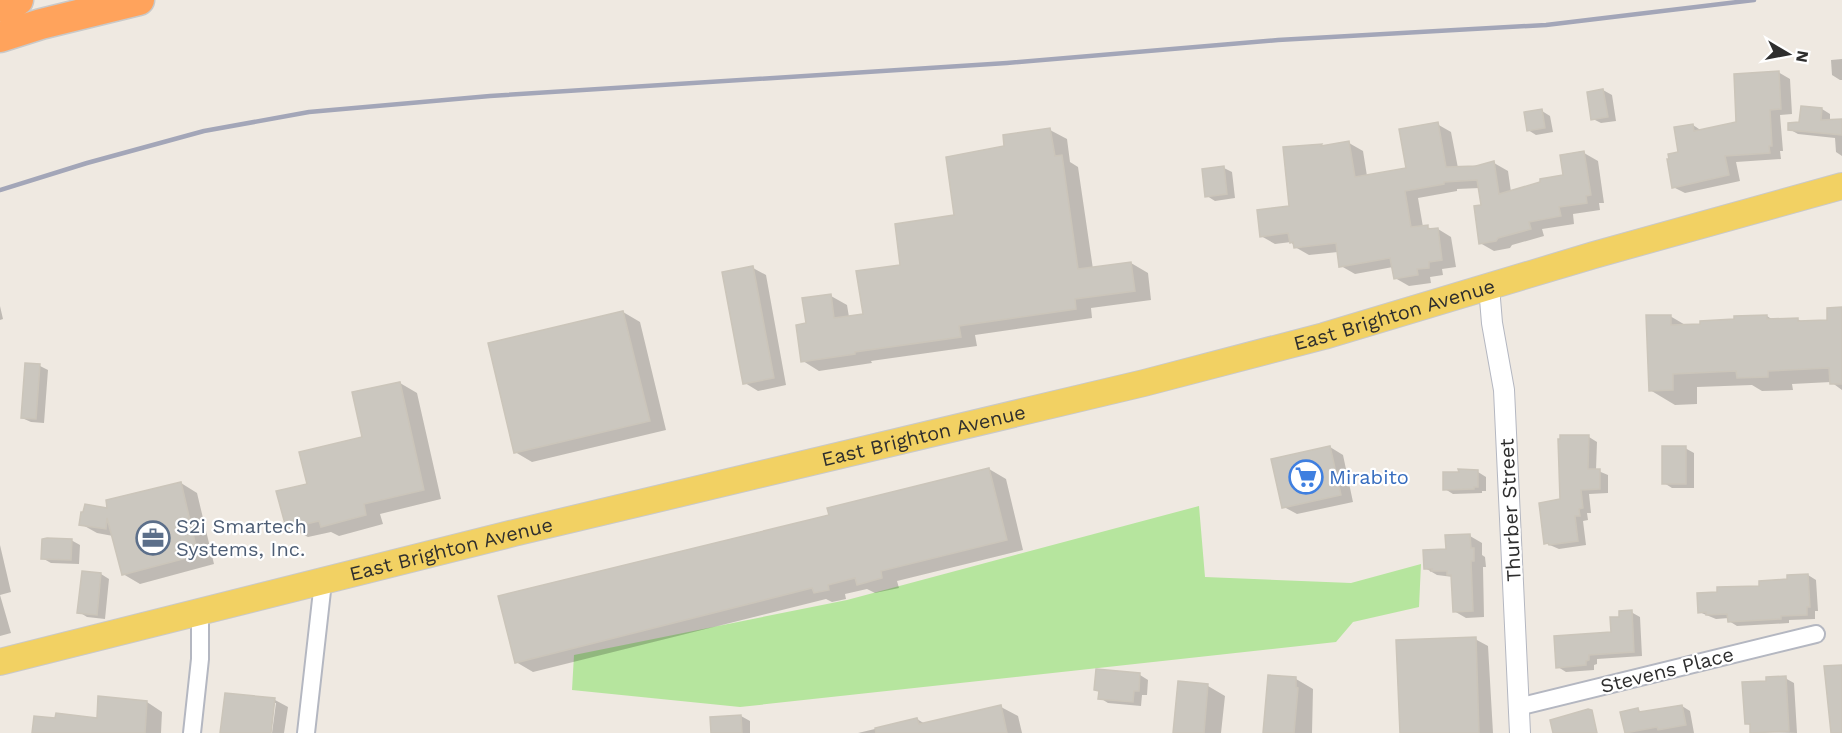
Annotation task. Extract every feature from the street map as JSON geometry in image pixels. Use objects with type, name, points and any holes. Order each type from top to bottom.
[{"type":"highway","points":[[0,6],[18,0]]},
{"type":"highway","points":[[0,37],[41,24],[139,0]]},
{"type":"main road","name":"East Brighton Avenue","points":[[0,662],[514,533],[1062,404],[1324,336],[1594,255],[1842,186]]},
{"type":"street","name":"Thurber Street","points":[[1489,287],[1492,323],[1504,390],[1520,733]]},
{"type":"street","points":[[306,733],[323,582]]},
{"type":"street","points":[[192,733],[201,659],[200,613]]},
{"type":"street","name":"Stevens Place","points":[[1518,707],[1816,634]]},
{"type":"green space","points":[[1199,506],[1205,577],[1351,583],[1421,564],[1419,607],[1353,622],[1336,642],[740,707],[572,690],[574,655],[847,600]]},
{"type":"building","points":[[1779,71],[1781,109],[1770,110],[1772,146],[1769,146],[1770,153],[1725,156],[1729,175],[1672,188],[1667,159],[1669,159],[1668,154],[1678,152],[1674,127],[1693,124],[1694,131],[1736,122],[1734,74]]},
{"type":"building","points":[[1603,89],[1608,117],[1591,120],[1587,92]]},
{"type":"building","points":[[1801,106],[1822,108],[1821,120],[1842,119],[1842,135],[1788,130],[1788,123],[1799,122]]},
{"type":"building","points":[[1542,109],[1545,128],[1527,131],[1524,112]]},
{"type":"building","points":[[1438,122],[1446,167],[1476,166],[1494,161],[1499,194],[1540,182],[1540,179],[1563,175],[1560,155],[1584,151],[1591,195],[1586,196],[1587,203],[1559,207],[1561,216],[1529,222],[1531,229],[1498,238],[1496,241],[1479,244],[1474,206],[1481,205],[1477,180],[1444,182],[1444,184],[1405,191],[1411,227],[1428,225],[1428,229],[1438,228],[1442,260],[1429,262],[1429,268],[1417,269],[1418,275],[1394,279],[1390,258],[1339,267],[1336,243],[1294,248],[1293,242],[1290,243],[1288,233],[1260,237],[1257,210],[1289,206],[1283,147],[1322,144],[1321,146],[1349,141],[1355,177],[1406,168],[1399,129]]},
{"type":"building","points":[[1050,128],[1055,156],[1062,155],[1078,269],[1131,262],[1135,291],[1075,299],[1076,309],[959,326],[961,337],[801,362],[796,325],[806,323],[802,298],[831,294],[834,318],[863,314],[856,271],[900,265],[895,224],[954,215],[946,157],[1004,146],[1003,135]]},
{"type":"building","points":[[1224,166],[1227,194],[1205,197],[1202,169]]},
{"type":"building","points":[[753,266],[774,378],[743,384],[722,272]]},
{"type":"building","points":[[1842,307],[1842,384],[1830,384],[1829,368],[1768,371],[1768,377],[1737,378],[1736,371],[1673,374],[1673,390],[1649,391],[1646,315],[1671,315],[1671,325],[1700,324],[1700,321],[1734,319],[1734,316],[1767,315],[1767,319],[1827,320],[1827,308]]},
{"type":"building","points":[[623,311],[650,421],[514,453],[488,343]]},
{"type":"building","points":[[25,363],[40,364],[36,419],[21,418]]},
{"type":"building","points":[[400,382],[424,490],[364,504],[366,515],[321,527],[319,521],[289,528],[285,524],[276,491],[307,484],[299,452],[362,437],[352,392]]},
{"type":"building","points":[[1560,435],[1589,435],[1588,469],[1600,469],[1600,489],[1581,490],[1583,508],[1579,509],[1580,516],[1575,516],[1578,541],[1549,545],[1544,544],[1539,503],[1560,499],[1558,439]]},
{"type":"building","name":"Mirabito","points":[[1330,446],[1341,495],[1282,508],[1271,459]]},
{"type":"building","points":[[1662,446],[1686,446],[1686,484],[1662,484]]},
{"type":"building","points":[[989,468],[1007,540],[881,571],[882,578],[857,585],[855,578],[828,585],[829,590],[814,593],[812,588],[515,663],[498,596],[829,515],[827,508]]},
{"type":"building","points":[[1458,469],[1478,470],[1478,487],[1443,490],[1443,472],[1459,472]]},
{"type":"building","name":"S2i Smartech Systems, Inc.","points":[[181,482],[198,555],[122,575],[107,518],[106,529],[79,525],[85,504],[107,508],[106,500]]},
{"type":"building","points":[[1470,534],[1471,548],[1474,548],[1474,561],[1471,561],[1473,611],[1453,612],[1451,575],[1447,575],[1447,571],[1424,569],[1423,550],[1446,549],[1445,535]]},
{"type":"building","points":[[42,539],[72,539],[71,560],[41,559]]},
{"type":"building","points":[[82,571],[101,573],[97,615],[77,613]]},
{"type":"building","points":[[1808,574],[1810,607],[1807,607],[1807,615],[1728,622],[1727,614],[1698,613],[1697,593],[1717,592],[1717,587],[1759,586],[1759,581],[1787,579],[1787,575]]},
{"type":"building","points":[[1632,610],[1634,652],[1589,655],[1586,665],[1556,668],[1554,636],[1611,632],[1610,617],[1619,617],[1619,611]]},
{"type":"building","points":[[1476,637],[1479,733],[1400,733],[1396,640]]},
{"type":"building","points":[[1842,665],[1842,733],[1831,733],[1824,666]]},
{"type":"building","points":[[1096,669],[1140,673],[1139,691],[1134,691],[1133,702],[1098,699],[1099,691],[1094,690]]},
{"type":"building","points":[[1268,675],[1296,677],[1298,688],[1294,733],[1263,733]]},
{"type":"building","points":[[1786,676],[1789,731],[1750,733],[1750,724],[1745,724],[1742,682],[1766,681],[1766,677]]},
{"type":"building","points":[[1178,681],[1208,684],[1204,733],[1173,733]]},
{"type":"building","points":[[225,693],[275,698],[271,733],[220,733]]},
{"type":"building","points":[[98,696],[147,701],[145,733],[32,733],[34,716],[55,718],[56,713],[97,718]]},
{"type":"building","points":[[1001,705],[1007,733],[876,733],[875,728],[917,718],[919,724]]},
{"type":"building","points":[[1682,705],[1686,725],[1625,733],[1620,712],[1638,708],[1639,712]]},
{"type":"building","points":[[1588,709],[1592,710],[1597,733],[1553,733],[1550,720]]},
{"type":"building","points":[[741,715],[742,733],[711,733],[710,717]]},
{"type":"railway","points":[[0,190],[204,131],[309,112],[490,96],[1007,63],[1278,40],[1546,25],[1754,0]]},
{"type":"place","name":"Mirabito","points":[[1306,477]]},
{"type":"place","name":"S2i Smartech Systems, Inc.","points":[[153,538]]}]
